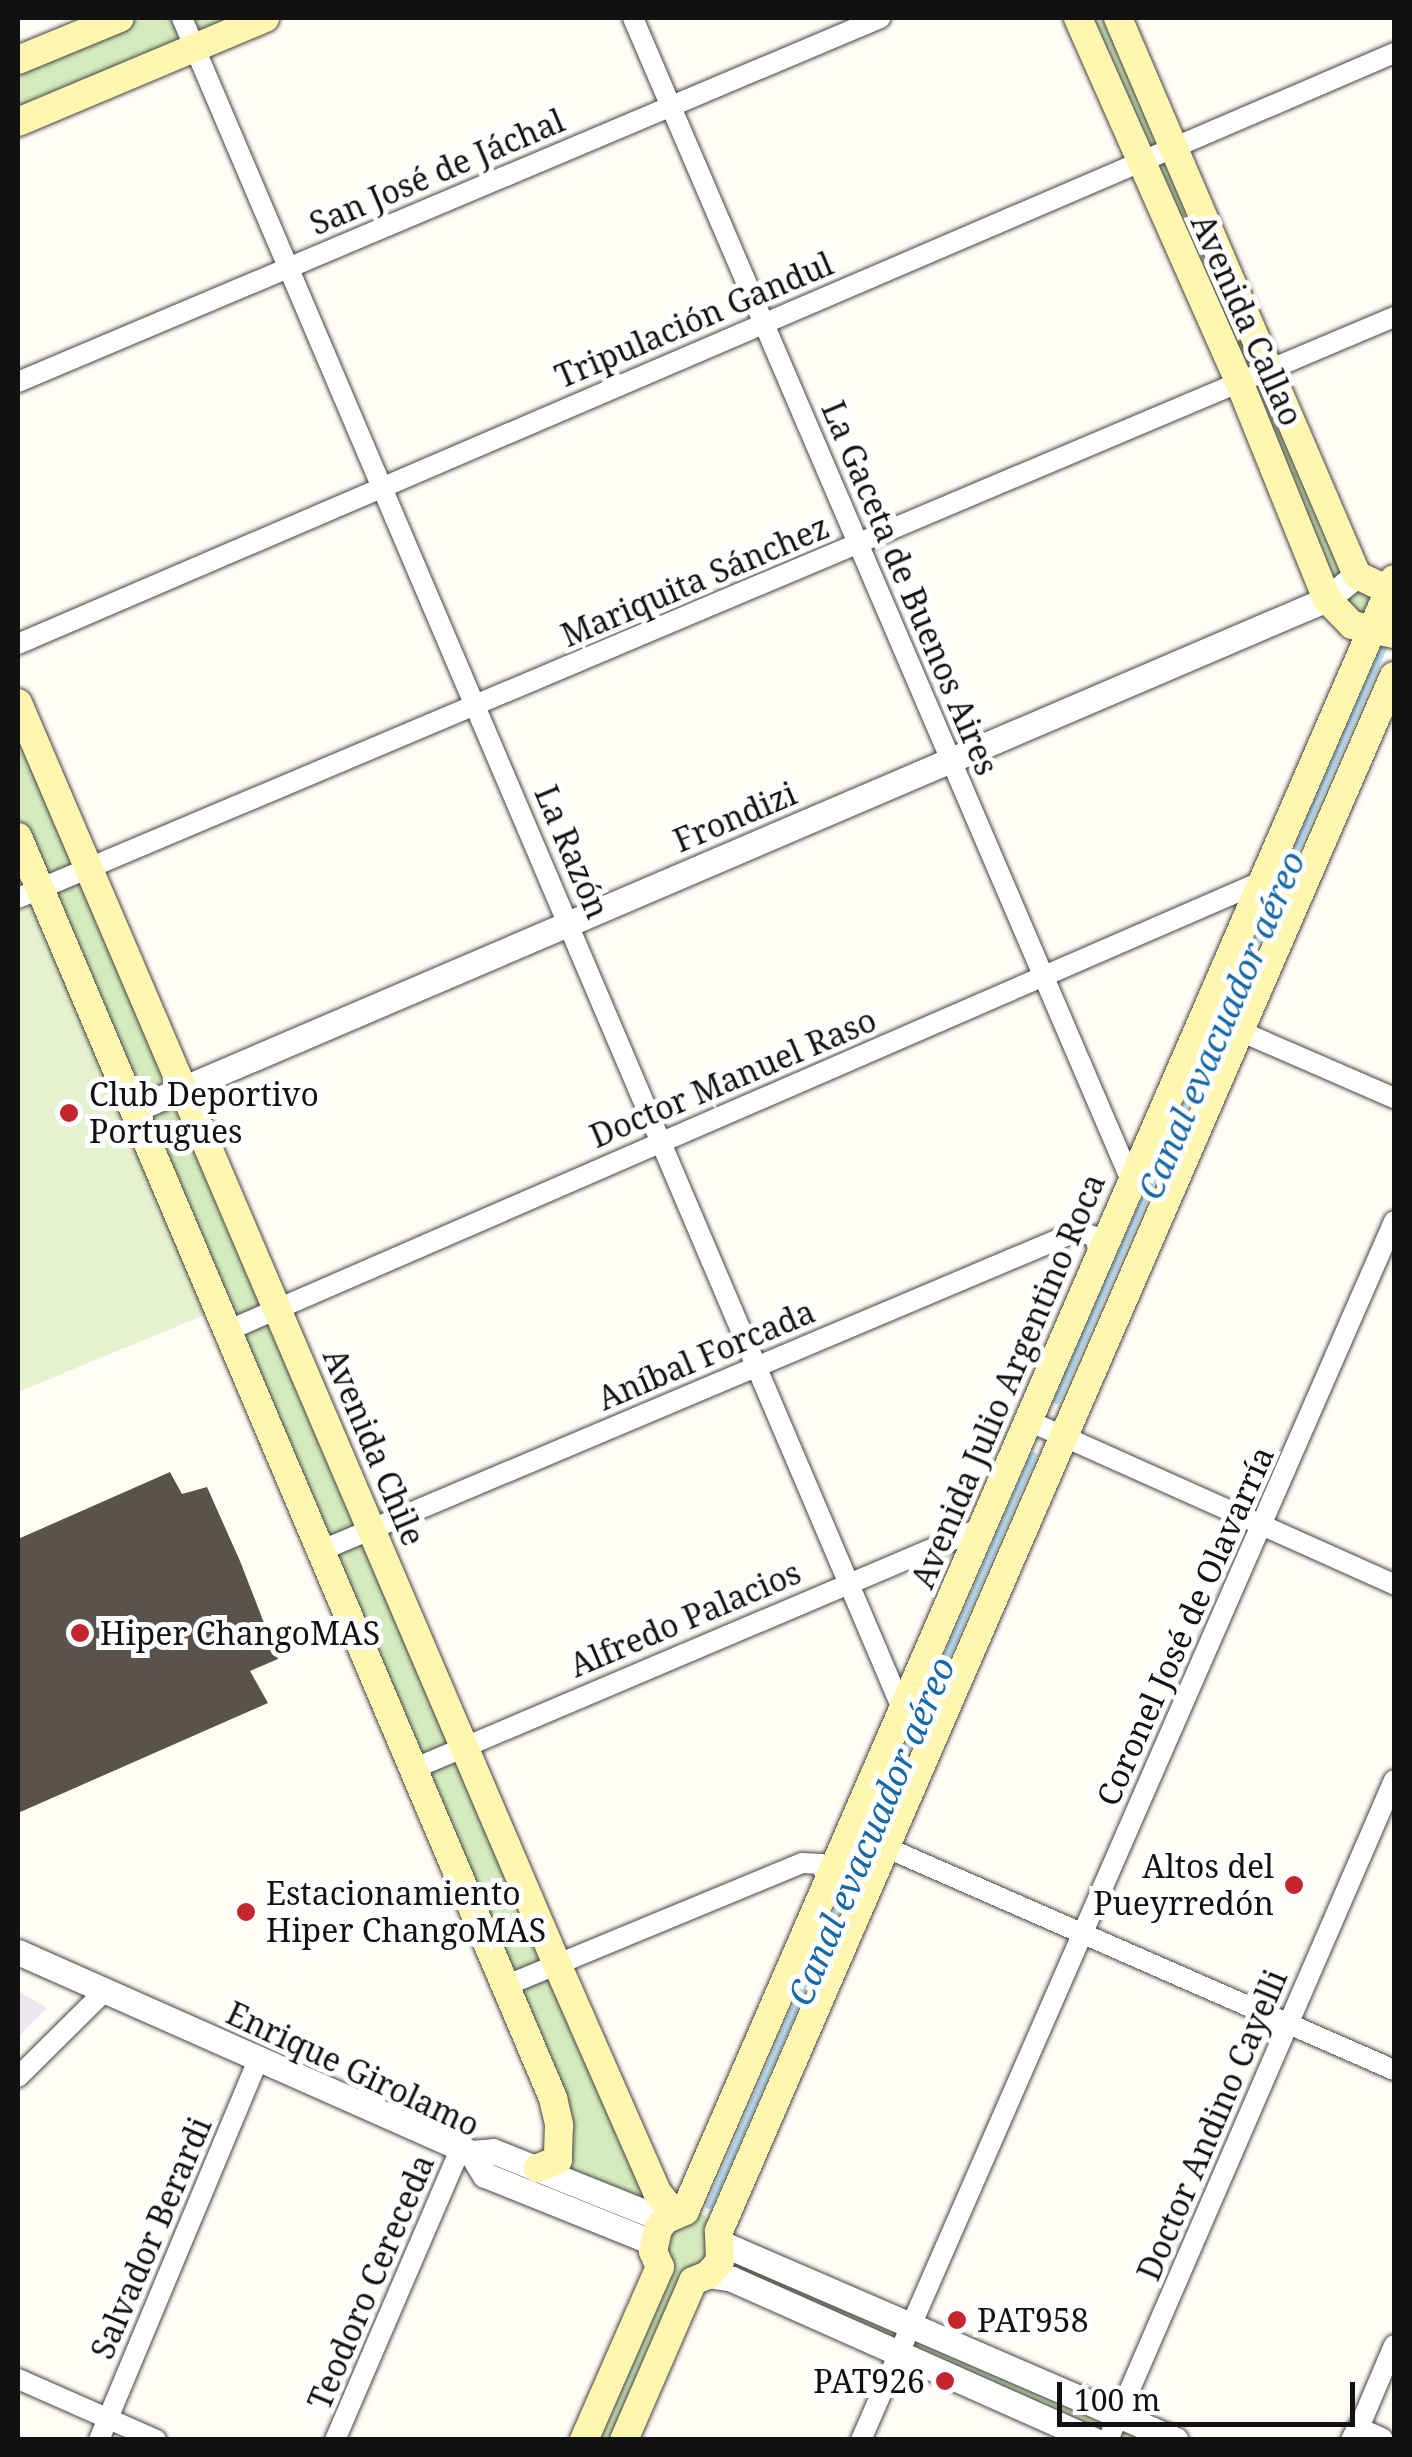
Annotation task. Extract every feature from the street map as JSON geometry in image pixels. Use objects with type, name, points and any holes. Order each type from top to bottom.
[{"type":"main road","points":[[18,60],[120,18]]},
{"type":"main road","points":[[18,122],[265,18]]},
{"type":"main road","name":"Avenida Callao","points":[[1078,18],[1240,384],[1327,599]]},
{"type":"main road","name":"Avenida Callao","points":[[1118,18],[1358,576]]},
{"type":"main road","points":[[1358,576],[1393,588]]},
{"type":"main road","name":"Avenida Julio Argentino Roca","points":[[584,2440],[657,2259],[654,2239],[675,2215],[828,1882],[1263,881],[1384,631],[1393,588]]},
{"type":"main road","points":[[1327,599],[1352,625],[1384,631]]},
{"type":"main road","points":[[624,2440],[701,2278],[720,2261],[721,2237],[886,1847],[1394,676]]},
{"type":"main road","name":"Avenida Chile","points":[[18,703],[557,1964],[657,2192],[675,2215]]},
{"type":"main road","points":[[18,837],[29,893],[133,1110],[560,2124],[558,2160],[538,2168]]},
{"type":"street","name":"La Razón","points":[[182,18],[903,1710]]},
{"type":"street","name":"La Gaceta de Buenos Aires","points":[[633,18],[1132,1183]]},
{"type":"street","name":"San José de Jáchal","points":[[18,382],[880,18]]},
{"type":"street","name":"Tripulación Gandul","points":[[18,644],[1394,53]]},
{"type":"street","name":"Mariquita Sánchez","points":[[29,893],[1394,317]]},
{"type":"street","name":"Frondizi","points":[[133,1110],[1327,599],[1358,576]]},
{"type":"street","name":"Doctor Manuel Raso","points":[[227,1330],[1263,881]]},
{"type":"street","points":[[1240,1030],[1394,1098]]},
{"type":"street","name":"Coronel José de Olavarría","points":[[861,2440],[1394,1221]]},
{"type":"street","name":"Aníbal Forcada","points":[[320,1551],[1078,1231],[1096,1237],[1100,1257]]},
{"type":"street","points":[[1029,1421],[1394,1584]]},
{"type":"street","name":"Alfredo Palacios","points":[[413,1769],[983,1527]]},
{"type":"street","name":"Doctor Andino Cayelli","points":[[1113,2428],[1394,1780]]},
{"type":"street","points":[[886,1847],[1394,2070]]},
{"type":"street","points":[[505,1986],[802,1863],[821,1864],[828,1882]]},
{"type":"street","name":"Enrique Girolamo","points":[[18,1952],[466,2151],[485,2175],[647,2240],[657,2259]]},
{"type":"street","points":[[18,2076],[105,1991]]},
{"type":"street","name":"Salvador Berardi","points":[[99,2440],[258,2058]]},
{"type":"street","points":[[466,2151],[493,2151],[675,2215],[705,2216],[721,2237],[912,2326],[1113,2428],[1176,2440]]},
{"type":"street","name":"Teodoro Cereceda","points":[[335,2440],[466,2151]]},
{"type":"street","points":[[657,2259],[669,2276],[732,2279],[1093,2440]]},
{"type":"street","points":[[1364,2436],[1394,2345]]},
{"type":"street","points":[[18,2379],[156,2440]]},
{"type":"shaded area","points":[[18,1991],[47,2008],[18,2037]]},
{"type":"green space","points":[[120,18],[265,18],[18,122],[18,60]]},
{"type":"green space","points":[[1078,18],[1118,18],[1357,575],[1394,593],[1394,634],[1352,625]]},
{"type":"green space","points":[[18,703],[657,2192],[705,2216],[719,2231],[1175,2439],[1093,2439],[708,2275],[624,2439],[584,2439],[653,2251],[570,2210],[471,2153],[538,2168],[561,2143],[18,837]]},
{"type":"green space","name":"Club Deportivo Portugues","points":[[32,906],[207,1314],[18,1392],[18,912]]},
{"type":"building","points":[[170,1472],[182,1494],[207,1487],[240,1561],[278,1659],[250,1671],[268,1703],[18,1813],[18,1539]]},
{"type":"waterway","name":"Canal evacuador aéreo","points":[[1057,1401],[1384,648]]},
{"type":"waterway","name":"Canal evacuador aéreo","points":[[709,2206],[1034,1455]]},
{"type":"place","name":"Club Deportivo Portugues","points":[[69,1113]]},
{"type":"place","name":"Hiper ChangoMAS","points":[[80,1633]]},
{"type":"place","name":"Altos del Pueyrredón","points":[[1294,1885]]},
{"type":"place","name":"Estacionamiento Hiper ChangoMAS","points":[[246,1912]]},
{"type":"place","name":"PAT958","points":[[957,2320]]},
{"type":"place","name":"PAT926","points":[[945,2381]]}]
